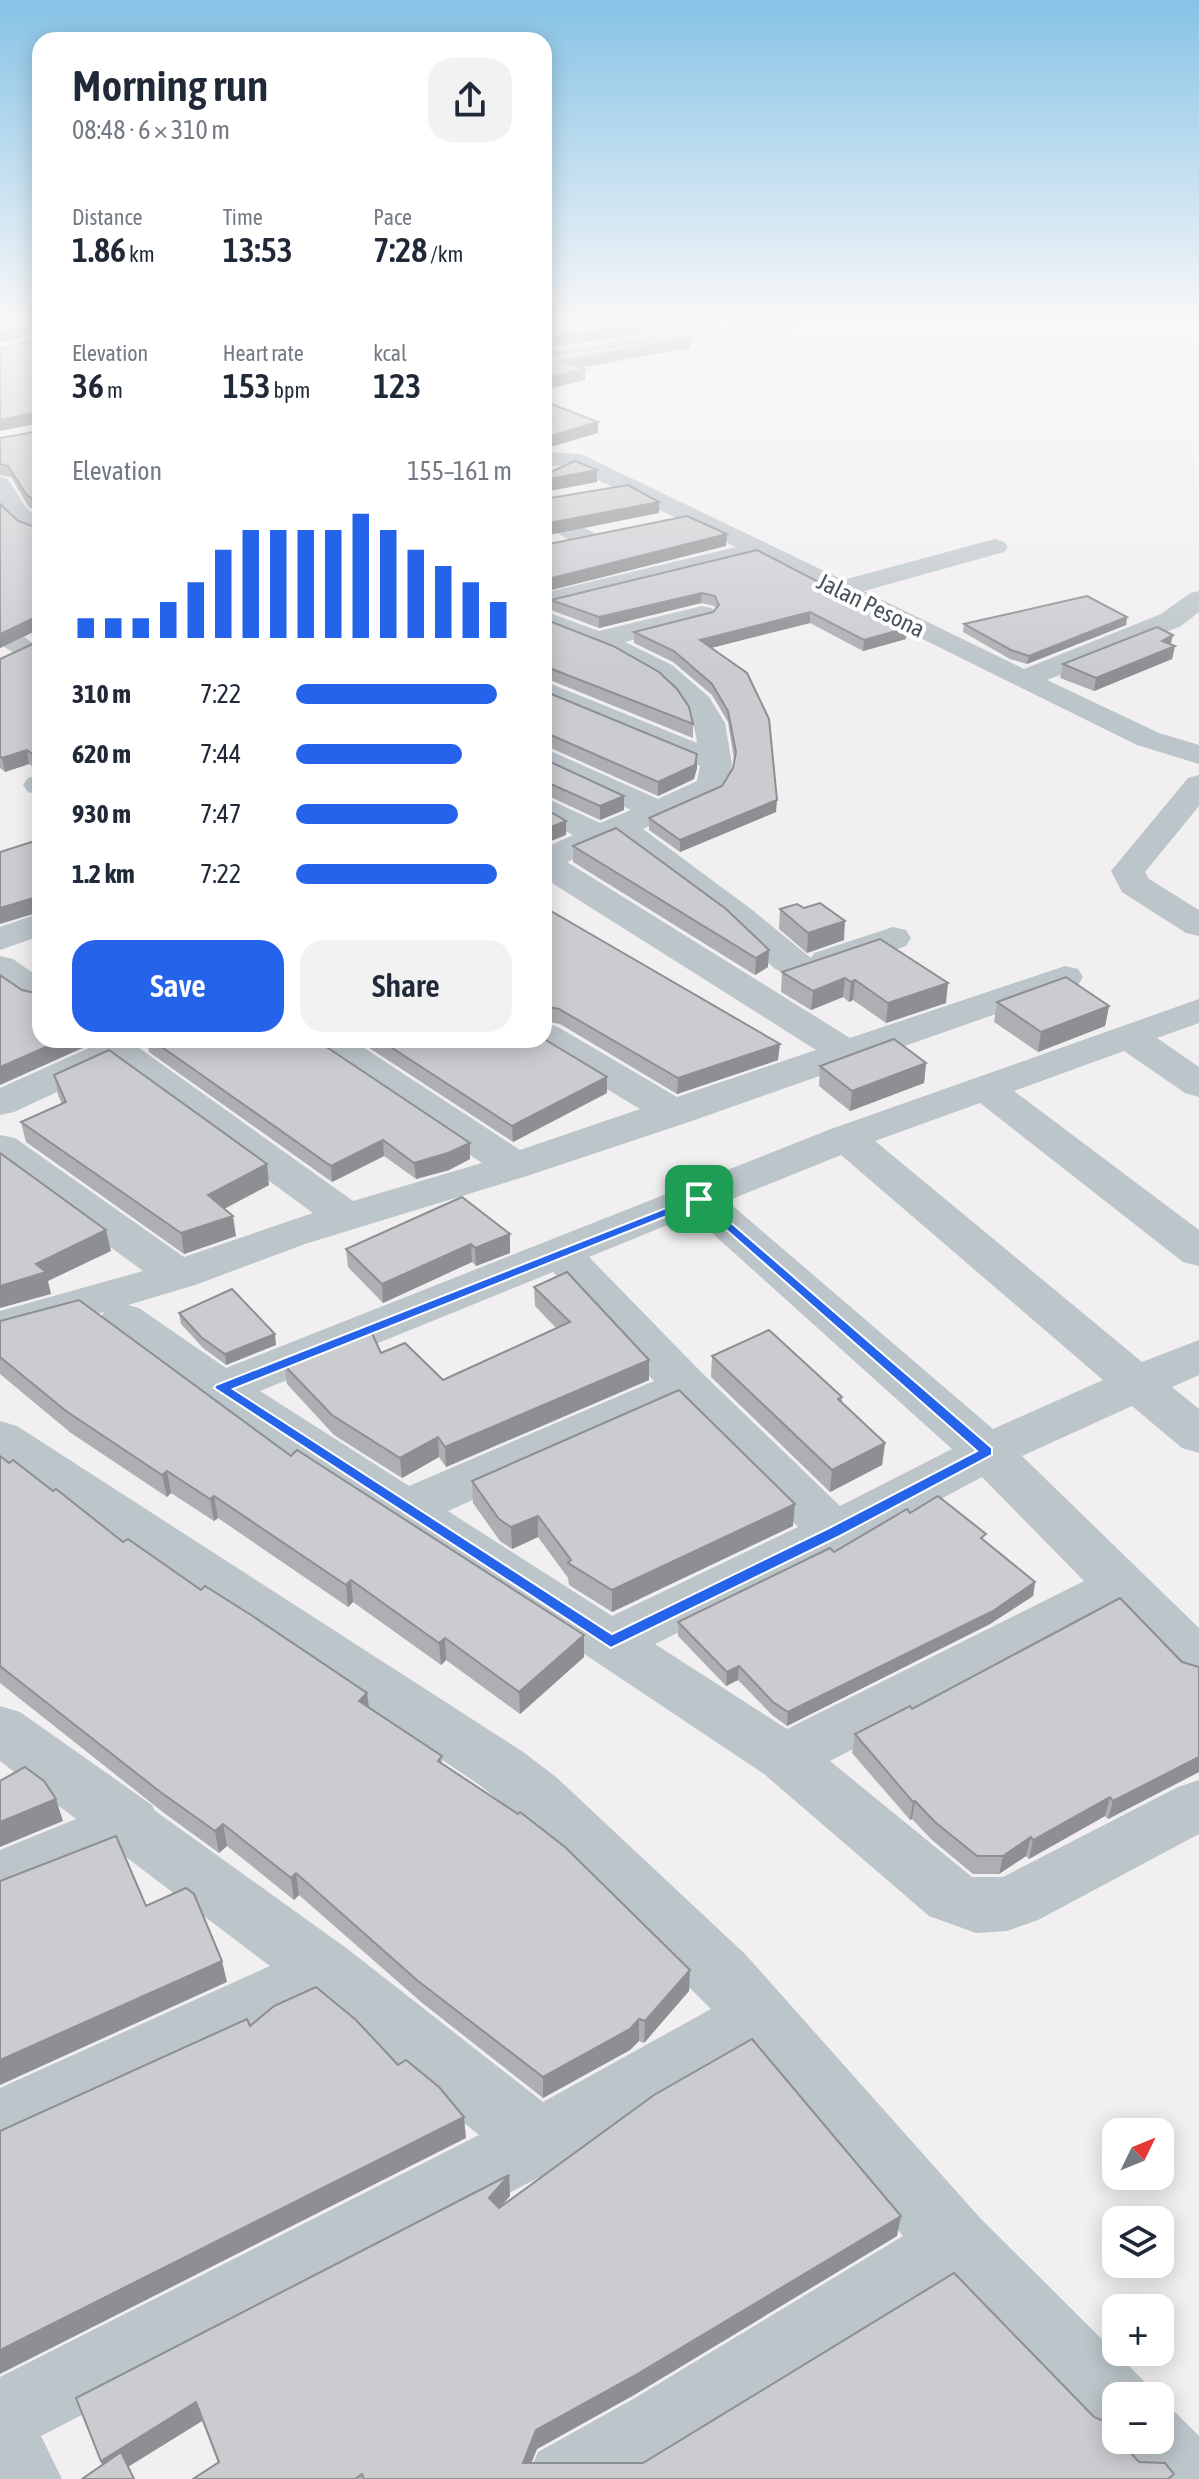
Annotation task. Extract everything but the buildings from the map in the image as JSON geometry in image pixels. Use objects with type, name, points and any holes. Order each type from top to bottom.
[{"type":"street","name":"Jalan Pesona","points":[[552,453],[632,485],[1148,739],[1199,755]]},
{"type":"street","points":[[0,484],[16,512],[32,525]]},
{"type":"street","points":[[591,493],[632,485]]},
{"type":"street","points":[[662,523],[692,517]]},
{"type":"street","points":[[552,519],[587,539]]},
{"type":"street","points":[[552,546],[617,533]]},
{"type":"street","points":[[840,589],[995,547]]},
{"type":"street","points":[[552,599],[758,549]]},
{"type":"street","points":[[1023,680],[1157,626],[1199,599]]},
{"type":"street","points":[[594,641],[702,614]]},
{"type":"street","points":[[552,623],[594,641],[636,678],[686,688],[709,723],[717,779],[709,788],[552,857]]},
{"type":"street","points":[[0,632],[32,644]]},
{"type":"street","points":[[0,662],[32,644]]},
{"type":"street","points":[[552,713],[636,678]]},
{"type":"street","points":[[552,694],[715,761]]},
{"type":"street","points":[[552,761],[658,811]]},
{"type":"street","points":[[1199,785],[1128,871],[1134,885],[1199,925]]},
{"type":"street","points":[[552,810],[608,831],[739,916],[788,961],[803,969]]},
{"type":"street","points":[[552,866],[846,1052]]},
{"type":"street","points":[[0,939],[32,927]]},
{"type":"street","points":[[746,990],[893,938]]},
{"type":"street","points":[[0,967],[32,989]]},
{"type":"street","points":[[0,1327],[179,1275],[346,1216],[515,1166],[1065,977]]},
{"type":"street","points":[[221,1388],[846,1138],[1199,1010]]},
{"type":"street","points":[[1128,1036],[1199,1085]]},
{"type":"street","points":[[552,1040],[675,1113]]},
{"type":"street","points":[[0,1103],[110,1048]]},
{"type":"street","points":[[127,1048],[346,1216]]},
{"type":"street","points":[[338,1048],[515,1166]]},
{"type":"street","points":[[985,1088],[1199,1252]]},
{"type":"street","points":[[846,1138],[1199,1436]]},
{"type":"street","points":[[0,1147],[179,1275]]},
{"type":"street","points":[[699,1199],[987,1452],[1199,1662]]},
{"type":"street","points":[[561,1254],[686,1386],[835,1532]]},
{"type":"street","points":[[123,1319],[221,1388],[784,1757],[951,1897],[974,1907],[993,1909],[1016,1901],[1199,1805]]},
{"type":"street","points":[[611,1641],[835,1532],[987,1452],[1199,1356]]},
{"type":"street","points":[[408,1508],[686,1386]]},
{"type":"street","points":[[0,1438],[502,1769],[535,1795],[722,1975],[956,2244],[1102,2393]]},
{"type":"street","points":[[784,1757],[1122,1586]]},
{"type":"street","points":[[0,1729],[131,1823],[326,1971],[539,2141]]},
{"type":"street","points":[[0,1878],[131,1823]]},
{"type":"street","points":[[0,2122],[326,1971]]},
{"type":"street","points":[[0,2417],[539,2141],[758,2017]]},
{"type":"street","points":[[565,2479],[662,2425],[956,2244]]},
{"type":"street","points":[[0,2439],[23,2479]]},
{"type":"street","points":[[1163,2454],[1187,2479]]},
{"type":"route","points":[[699,1199],[987,1452],[835,1532],[611,1641],[221,1388],[391,1321],[699,1199]]}]
